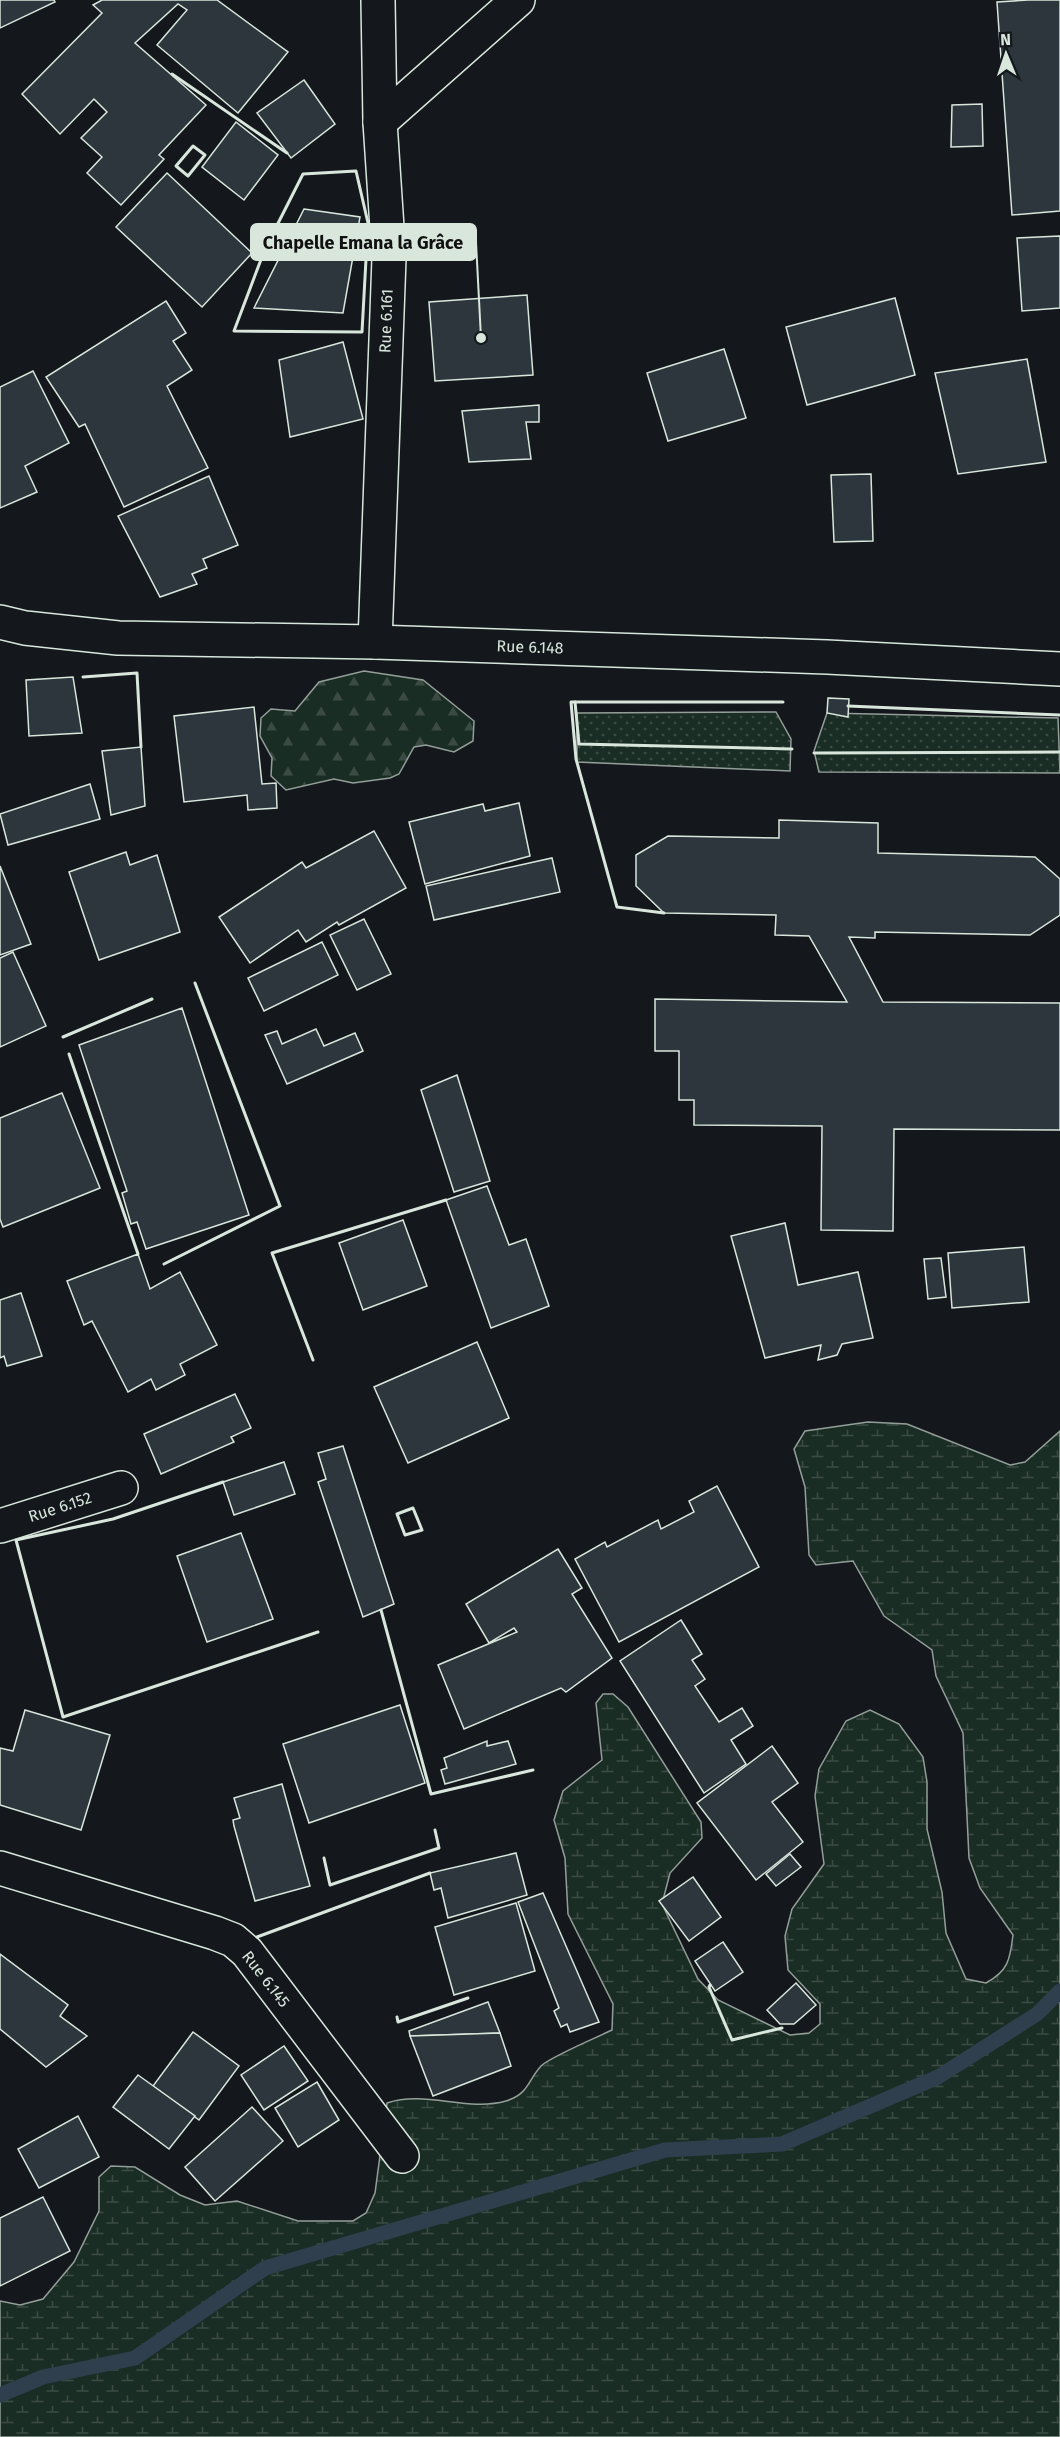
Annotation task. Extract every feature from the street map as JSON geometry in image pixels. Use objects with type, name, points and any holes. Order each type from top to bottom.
[{"type":"street","name":"Rue 6.161","points":[[375,642],[389,258],[380,122],[378,0]]},
{"type":"street","points":[[380,122],[518,0]]},
{"type":"street","name":"Rue 6.148","points":[[0,622],[25,628],[118,638],[375,642],[850,658],[1060,669]]},
{"type":"street","name":"Rue 6.152","points":[[0,1527],[121,1488]]},
{"type":"street","name":"Rue 6.145","points":[[0,1868],[233,1940],[247,1952],[402,2156]]},
{"type":"green space","points":[[364,671],[423,680],[474,721],[473,741],[454,752],[426,745],[414,747],[399,774],[390,778],[353,783],[334,779],[286,790],[271,776],[272,758],[260,736],[261,718],[271,709],[295,711],[319,682]]},
{"type":"green space","points":[[776,712],[791,739],[790,771],[577,762],[577,713]]},
{"type":"green space","points":[[827,713],[1058,718],[1060,773],[819,772],[814,751]]},
{"type":"green space","points":[[868,1422],[907,1424],[1010,1465],[1025,1462],[1060,1431],[1060,2437],[0,2437],[0,2301],[20,2305],[43,2299],[74,2262],[99,2211],[99,2177],[111,2166],[135,2167],[180,2195],[205,2205],[237,2201],[298,2221],[353,2221],[366,2213],[375,2193],[387,2103],[416,2099],[476,2104],[506,2101],[524,2091],[546,2062],[612,2030],[613,2004],[568,1914],[565,1858],[554,1820],[563,1791],[602,1760],[596,1703],[603,1694],[613,1694],[628,1707],[701,1822],[702,1838],[670,1873],[662,1904],[698,1979],[718,2000],[790,2035],[809,2033],[820,2024],[820,2004],[788,1970],[785,1936],[792,1909],[824,1864],[815,1796],[819,1769],[846,1721],[870,1710],[899,1724],[923,1757],[927,1782],[927,1829],[942,1892],[946,1933],[966,1979],[986,1983],[999,1974],[1007,1964],[1013,1935],[980,1888],[969,1858],[963,1733],[936,1676],[932,1650],[884,1616],[853,1561],[816,1565],[809,1555],[805,1487],[794,1449],[805,1431]]},
{"type":"building","points":[[0,0],[54,0],[55,2],[0,28]]},
{"type":"building","points":[[102,0],[217,0],[288,52],[238,113],[157,45],[187,10],[178,4],[135,43],[206,105],[159,155],[164,159],[121,205],[87,173],[102,157],[81,138],[107,112],[94,99],[60,134],[22,94],[102,13],[93,5]]},
{"type":"building","points":[[1060,0],[1060,211],[1012,215],[997,2]]},
{"type":"building","points":[[304,80],[335,124],[291,158],[257,113]]},
{"type":"building","points":[[982,104],[983,146],[951,147],[952,105]]},
{"type":"building","points":[[236,122],[278,155],[244,200],[202,167]]},
{"type":"building","points":[[167,173],[252,253],[202,307],[116,227]]},
{"type":"building","points":[[304,209],[360,217],[343,313],[254,308]]},
{"type":"building","points":[[1060,236],[1060,308],[1022,311],[1017,238]]},
{"type":"building","points":[[527,295],[533,375],[435,381],[429,302]]},
{"type":"building","points":[[895,298],[915,375],[807,405],[786,327]]},
{"type":"building","points":[[166,301],[186,333],[173,341],[192,370],[167,386],[208,468],[124,507],[85,424],[79,427],[46,377]]},
{"type":"building","points":[[343,342],[363,419],[290,437],[279,360]]},
{"type":"building","points":[[724,349],[746,418],[668,441],[647,373]]},
{"type":"building","points":[[1027,359],[1046,462],[958,474],[935,373]]},
{"type":"building","points":[[33,371],[69,443],[25,466],[37,492],[0,508],[0,387]]},
{"type":"building","points":[[539,405],[539,422],[526,422],[531,459],[469,462],[462,411]]},
{"type":"building","points":[[871,474],[873,541],[834,542],[831,475]]},
{"type":"building","points":[[209,476],[238,545],[203,559],[207,568],[192,574],[197,584],[160,597],[118,516]]},
{"type":"building","points":[[73,677],[82,733],[29,736],[26,680]]},
{"type":"building","points":[[828,698],[849,699],[848,717],[827,713]]},
{"type":"building","points":[[254,707],[262,784],[276,783],[277,808],[248,810],[247,795],[184,802],[174,716]]},
{"type":"building","points":[[141,747],[145,806],[111,815],[102,751]]},
{"type":"building","points":[[90,784],[100,819],[8,845],[0,814]]},
{"type":"building","points":[[519,803],[530,856],[425,884],[409,822],[483,804],[485,811]]},
{"type":"building","points":[[779,820],[878,823],[878,853],[1035,857],[1060,879],[1060,915],[1030,935],[875,932],[875,938],[849,937],[883,1002],[1060,1003],[1060,1130],[894,1129],[893,1231],[821,1230],[822,1126],[694,1125],[694,1100],[679,1100],[679,1051],[655,1051],[655,999],[847,1002],[809,936],[775,935],[776,915],[664,913],[636,886],[636,855],[668,836],[779,838]]},
{"type":"building","points":[[374,831],[406,888],[339,925],[337,922],[306,942],[298,930],[250,963],[219,917],[302,862],[306,868]]},
{"type":"building","points":[[126,852],[130,865],[157,855],[180,932],[99,960],[69,872]]},
{"type":"building","points":[[552,858],[560,892],[434,920],[426,886]]},
{"type":"building","points":[[0,866],[31,944],[0,955]]},
{"type":"building","points":[[364,919],[391,974],[357,990],[330,935]]},
{"type":"building","points":[[322,942],[338,975],[264,1011],[248,978]]},
{"type":"building","points":[[13,952],[46,1026],[0,1047],[0,958]]},
{"type":"building","points":[[182,1008],[249,1215],[146,1249],[137,1222],[131,1224],[122,1193],[127,1191],[79,1045]]},
{"type":"building","points":[[316,1029],[324,1046],[355,1033],[363,1051],[287,1084],[265,1035],[277,1031],[282,1044]]},
{"type":"building","points":[[457,1075],[490,1181],[454,1192],[421,1090]]},
{"type":"building","points":[[62,1093],[100,1188],[3,1227],[0,1219],[0,1118]]},
{"type":"building","points":[[487,1186],[509,1245],[526,1239],[549,1306],[491,1328],[446,1200]]},
{"type":"building","points":[[403,1220],[427,1286],[363,1310],[339,1243]]},
{"type":"building","points":[[785,1223],[798,1285],[858,1272],[873,1338],[842,1344],[837,1355],[818,1360],[821,1345],[765,1358],[731,1236]]},
{"type":"building","points":[[1024,1247],[1029,1302],[952,1308],[948,1253]]},
{"type":"building","points":[[138,1254],[150,1289],[180,1272],[217,1345],[180,1364],[185,1375],[156,1390],[151,1379],[128,1392],[92,1321],[84,1325],[67,1281]]},
{"type":"building","points":[[941,1258],[946,1297],[928,1299],[924,1259]]},
{"type":"building","points":[[21,1293],[42,1356],[7,1366],[4,1356],[0,1358],[0,1300]]},
{"type":"building","points":[[477,1342],[509,1418],[408,1463],[374,1387]]},
{"type":"building","points":[[235,1394],[251,1428],[231,1437],[234,1442],[161,1474],[144,1434]]},
{"type":"building","points":[[343,1446],[394,1604],[363,1617],[318,1482],[326,1479],[318,1453]]},
{"type":"building","points":[[284,1462],[295,1494],[234,1515],[223,1482]]},
{"type":"building","points":[[717,1486],[759,1567],[619,1642],[575,1559],[605,1542],[607,1547],[658,1520],[661,1529],[694,1512],[689,1501]]},
{"type":"building","points":[[241,1533],[273,1619],[207,1642],[177,1556]]},
{"type":"building","points":[[558,1549],[582,1588],[572,1594],[612,1658],[566,1692],[561,1688],[464,1729],[438,1665],[517,1632],[514,1628],[489,1643],[466,1604]]},
{"type":"building","points":[[681,1620],[702,1654],[692,1660],[705,1679],[695,1686],[719,1722],[742,1708],[753,1726],[731,1740],[746,1764],[704,1793],[620,1661]]},
{"type":"building","points":[[400,1705],[425,1783],[309,1823],[283,1744]]},
{"type":"building","points":[[25,1710],[110,1735],[81,1830],[0,1805],[0,1748],[13,1751]]},
{"type":"building","points":[[487,1741],[487,1746],[508,1741],[516,1764],[445,1784],[441,1770],[447,1768],[444,1758]]},
{"type":"building","points":[[772,1746],[798,1783],[772,1802],[803,1842],[756,1880],[697,1803]]},
{"type":"building","points":[[282,1784],[310,1886],[255,1901],[234,1826],[233,1820],[240,1818],[234,1798]]},
{"type":"building","points":[[516,1853],[527,1895],[448,1918],[441,1888],[434,1890],[430,1873]]},
{"type":"building","points":[[790,1854],[801,1867],[776,1886],[766,1874]]},
{"type":"building","points":[[693,1877],[721,1917],[689,1941],[659,1901]]},
{"type":"building","points":[[543,1893],[599,2022],[570,2032],[567,2024],[561,2027],[554,2011],[559,2008],[518,1902]]},
{"type":"building","points":[[516,1903],[535,1971],[454,1995],[435,1927]]},
{"type":"building","points":[[723,1942],[743,1972],[715,1991],[695,1961]]},
{"type":"building","points":[[0,1954],[68,2005],[60,2016],[87,2036],[46,2067],[0,2029]]},
{"type":"building","points":[[796,1983],[816,2005],[794,2024],[780,2024],[767,2010]]},
{"type":"building","points":[[488,2002],[500,2033],[410,2036],[409,2031]]},
{"type":"building","points":[[193,2032],[239,2066],[199,2120],[153,2086]]},
{"type":"building","points":[[500,2033],[511,2066],[433,2096],[410,2036]]},
{"type":"building","points":[[284,2046],[308,2081],[264,2110],[241,2075]]},
{"type":"building","points":[[138,2075],[195,2116],[169,2149],[113,2107]]},
{"type":"building","points":[[317,2082],[339,2120],[298,2147],[275,2108]]},
{"type":"building","points":[[252,2107],[283,2141],[215,2201],[185,2167]]},
{"type":"building","points":[[78,2116],[99,2157],[39,2188],[18,2149]]},
{"type":"building","points":[[43,2197],[70,2251],[0,2286],[0,2218]]},
{"type":"waterway","points":[[0,2395],[43,2377],[135,2358],[265,2268],[665,2150],[782,2144],[938,2077],[1037,2014],[1060,1991]]},
{"type":"wall","points":[[172,74],[287,153]]},
{"type":"wall","points":[[193,146],[205,155],[188,176],[176,166],[193,146]]},
{"type":"wall","points":[[356,171],[368,223],[362,332],[234,331],[265,249],[303,174],[356,171]]},
{"type":"wall","points":[[83,677],[137,673],[141,747]]},
{"type":"wall","points":[[664,913],[617,907],[576,759],[571,702],[783,702]]},
{"type":"wall","points":[[575,702],[579,744],[792,749]]},
{"type":"wall","points":[[848,706],[1060,715]]},
{"type":"wall","points":[[814,753],[1060,752]]},
{"type":"wall","points":[[164,1264],[280,1206],[195,983]]},
{"type":"wall","points":[[63,1037],[152,999]]},
{"type":"wall","points":[[69,1054],[138,1254]]},
{"type":"wall","points":[[313,1360],[272,1253],[446,1200]]},
{"type":"wall","points":[[223,1482],[113,1519],[16,1540],[63,1717],[318,1632]]},
{"type":"wall","points":[[413,1508],[422,1530],[405,1535],[397,1514],[413,1508]]},
{"type":"wall","points":[[381,1610],[431,1794],[533,1770]]},
{"type":"wall","points":[[324,1858],[330,1885],[439,1848],[435,1830]]},
{"type":"wall","points":[[257,1937],[430,1873]]},
{"type":"wall","points":[[710,1985],[732,2040],[782,2028]]},
{"type":"wall","points":[[397,2017],[398,2022],[468,1998]]},
{"type":"place","name":"Chapelle Emana la Grâce","points":[[481,338]]}]
